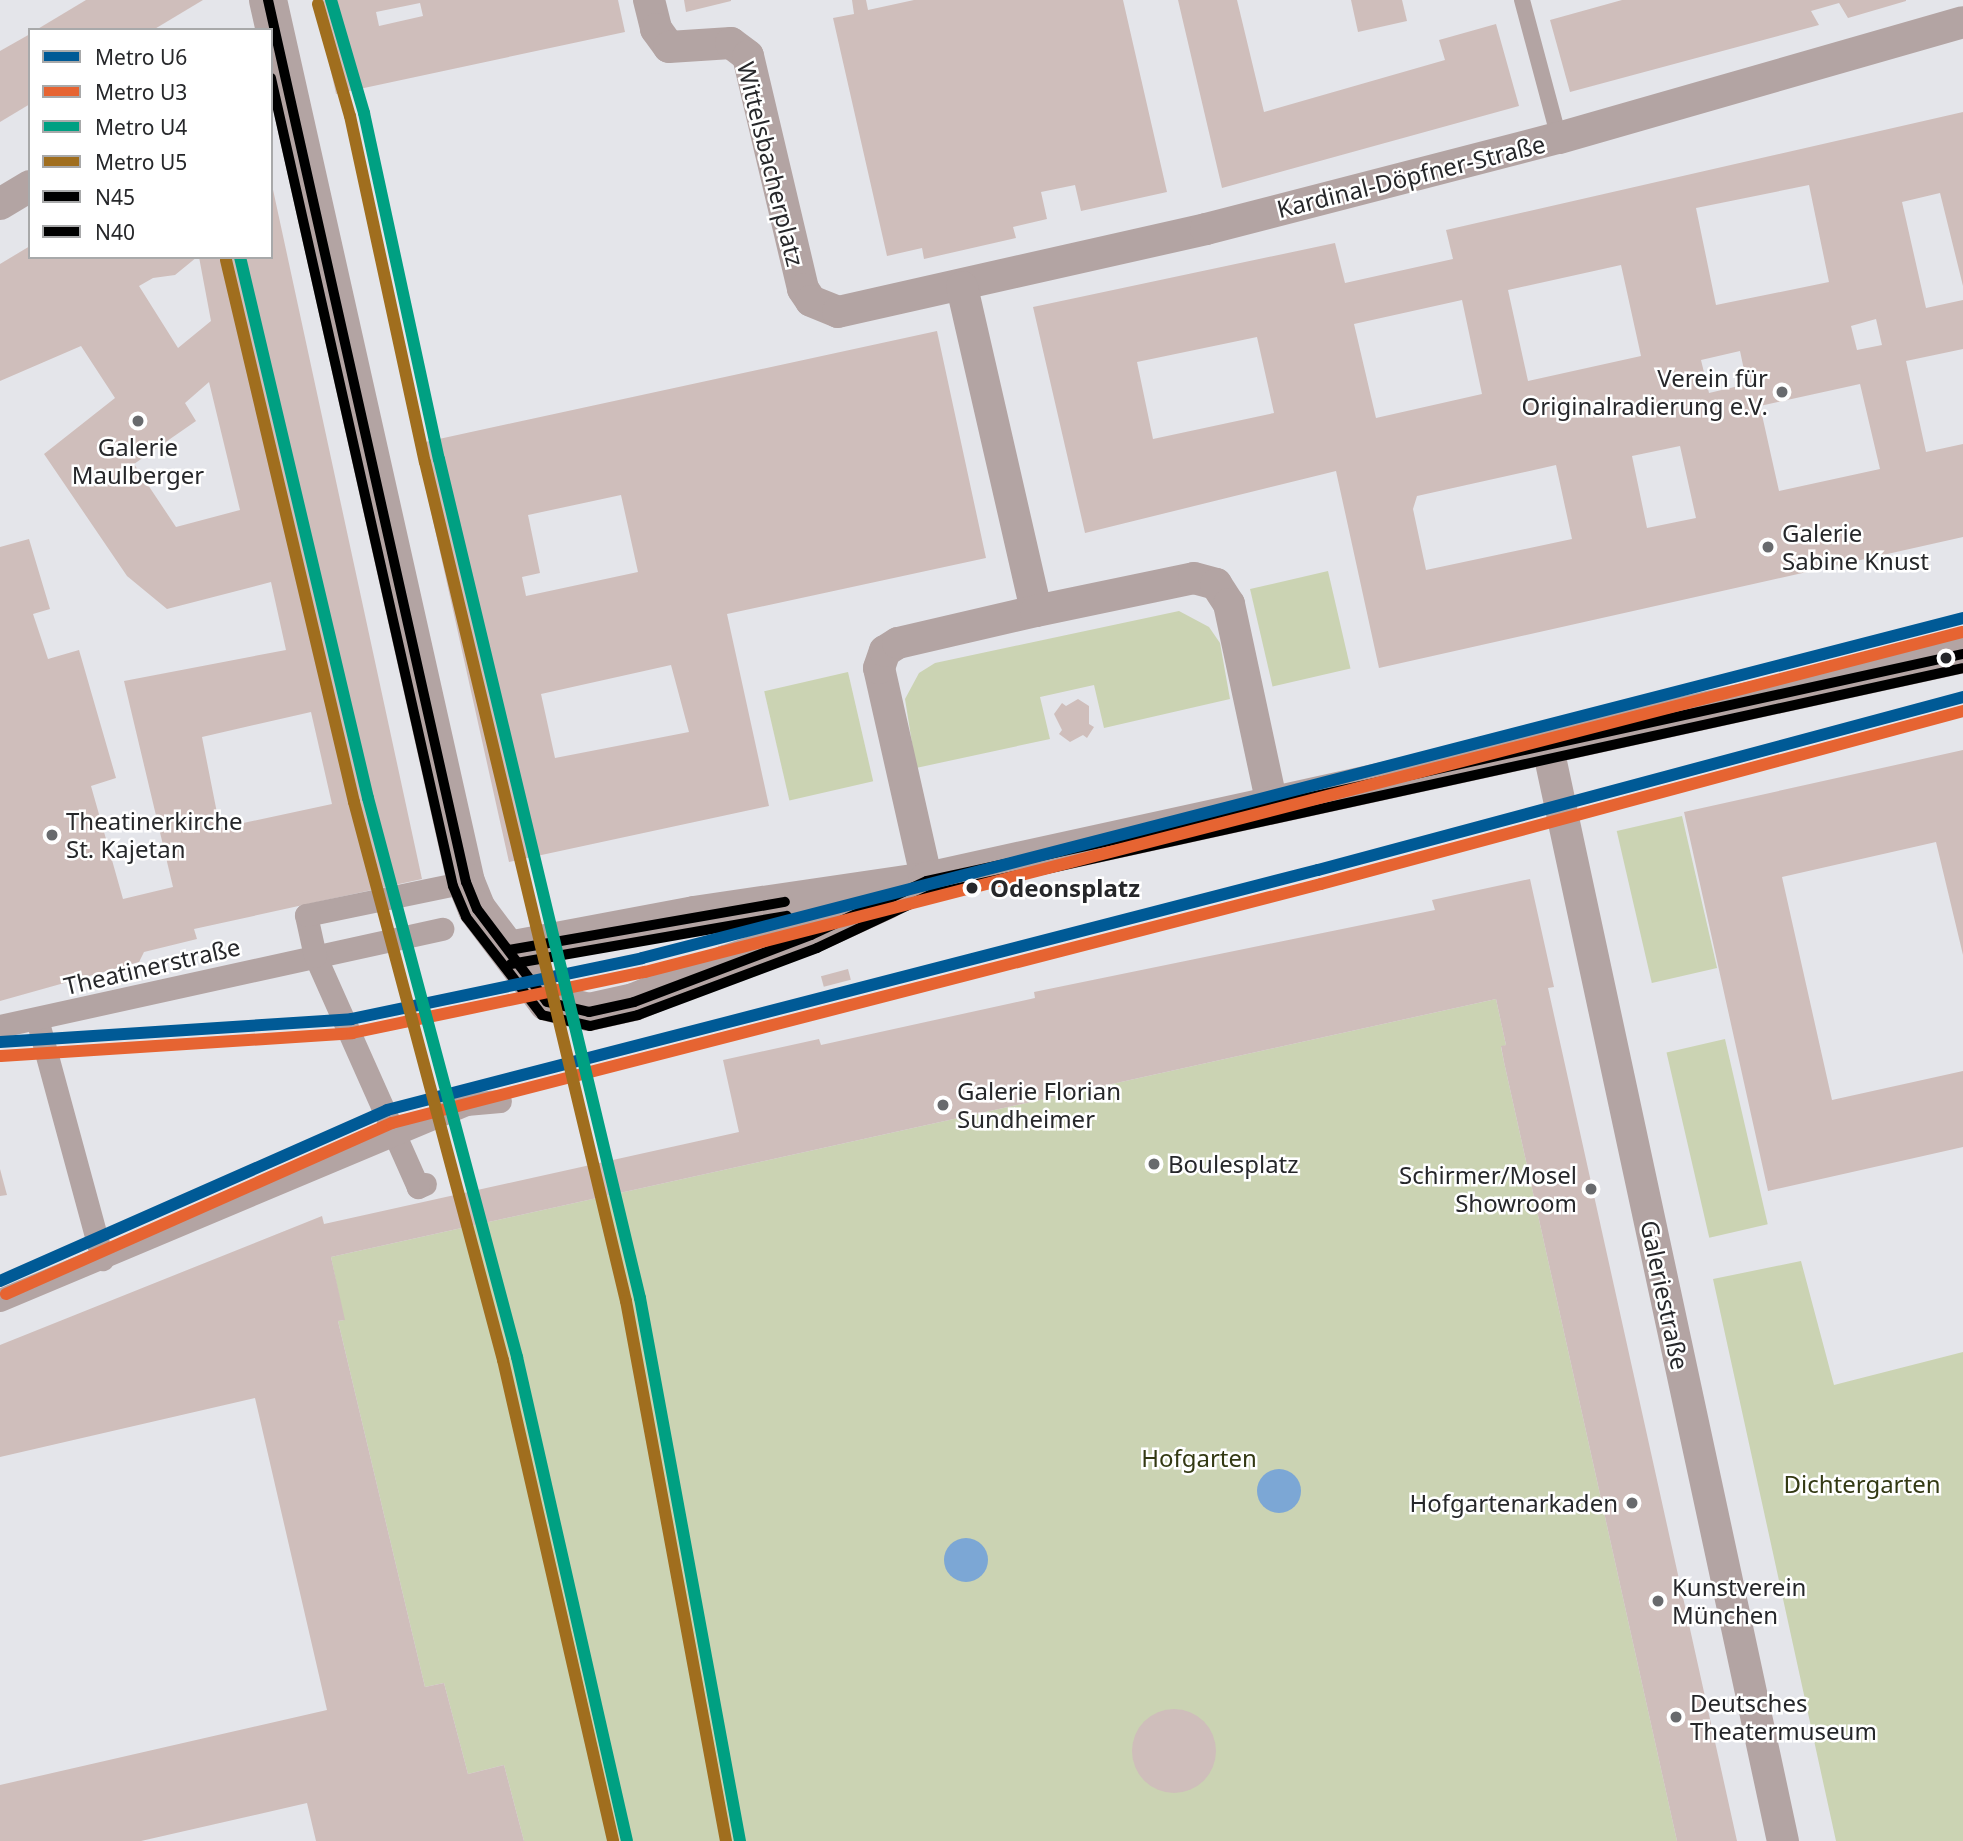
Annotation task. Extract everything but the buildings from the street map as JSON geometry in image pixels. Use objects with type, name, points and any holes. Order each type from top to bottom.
[{"type":"street","points":[[268,0],[466,882],[478,909],[547,1002],[589,1012],[634,1002],[726,964],[811,935],[927,881]]},
{"type":"street","name":"Wittelsbacherplatz","points":[[651,8],[661,39],[669,47],[731,43],[748,56],[803,289],[824,309],[853,311]]},
{"type":"street","name":"Kardinal-Döpfner-Straße","points":[[853,311],[962,287],[1559,138],[1963,22]]},
{"type":"street","points":[[0,204],[28,187]]},
{"type":"street","points":[[962,287],[1036,611]]},
{"type":"street","points":[[927,881],[878,668],[885,651],[898,643],[1036,611],[1194,578],[1216,584],[1229,604],[1272,804]]},
{"type":"street","points":[[509,950],[694,915],[927,881],[1272,804],[1548,748],[1963,654]]},
{"type":"street","name":"Galeriestraße","points":[[1548,748],[1783,1841]]},
{"type":"street","points":[[425,1184],[418,1187],[313,945],[306,915],[466,882]]},
{"type":"street","name":"Theatinerstraße","points":[[0,1026],[37,1019],[313,945],[443,929]]},
{"type":"street","points":[[37,1019],[102,1259]]},
{"type":"street","points":[[0,1300],[466,1104],[500,1101]]},
{"type":"lane","points":[[1522,0],[1559,138]]},
{"type":"green space","points":[[1328,571],[1350,668],[1273,686],[1250,589]]},
{"type":"green space","points":[[1179,611],[1209,627],[1220,643],[1230,699],[1104,728],[1094,685],[1040,697],[1050,739],[916,768],[905,699],[919,673],[935,663]]},
{"type":"green space","points":[[848,672],[873,781],[789,800],[764,691]]},
{"type":"green space","points":[[1682,816],[1717,968],[1652,983],[1617,831]]},
{"type":"green space","name":"Hofgarten","points":[[1496,999],[1506,1045],[1501,1047],[1504,1062],[1677,1841],[524,1841],[504,1765],[468,1774],[444,1683],[425,1687],[338,1321],[344,1320],[331,1257]]},
{"type":"green space","points":[[1725,1039],[1768,1224],[1709,1238],[1667,1052]]},
{"type":"green space","name":"Dichtergarten","points":[[1801,1261],[1834,1385],[1963,1352],[1963,1841],[1836,1841],[1713,1279]]},
{"type":"water","points":[[1279,1469],[1294,1476],[1301,1491],[1294,1506],[1279,1513],[1264,1506],[1257,1491],[1264,1476]]},
{"type":"water","points":[[966,1538],[981,1545],[988,1560],[981,1575],[966,1582],[951,1575],[944,1560],[951,1545]]},
{"type":"metro line","name":"U4","points":[[331,0],[364,113],[439,459],[640,1298],[740,1841]]},
{"type":"metro line","name":"U5","points":[[318,4],[350,116],[425,462],[626,1301],[726,1841]]},
{"type":"metro line","name":"U4","points":[[240,259],[368,798],[517,1357],[627,1841]]},
{"type":"metro line","name":"U5","points":[[226,260],[354,802],[503,1360],[613,1841]]},
{"type":"metro line","name":"U6","points":[[0,1042],[351,1019],[642,958],[1963,618]]},
{"type":"metro line","name":"U3","points":[[1,1056],[352,1033],[645,972],[1963,632]]},
{"type":"metro line","name":"U6","points":[[0,1281],[387,1110],[1318,870],[1963,697]]},
{"type":"metro line","name":"U3","points":[[6,1294],[392,1123],[1321,884],[1963,711]]},
{"type":"transit line","name":"N45","points":[[268,0],[466,882],[477,909],[547,1002],[589,1012],[634,1002],[811,935],[927,881],[1963,654]]},
{"type":"transit line","name":"N40","points":[[273,87],[453,886],[466,917],[542,1015],[590,1026],[638,1015],[817,948],[932,894],[1963,668]]},
{"type":"transit line","name":"N45","points":[[509,950],[785,902]]},
{"type":"transit line","name":"N40","points":[[511,964],[787,916]]},
{"type":"place","name":"Verein für Originalradierung e.V.","points":[[1782,392]]},
{"type":"place","name":"Galerie Maulberger","points":[[138,421]]},
{"type":"place","name":"Galerie Sabine Knust","points":[[1768,547]]},
{"type":"place","name":"Theatinerkirche St. Kajetan","points":[[52,835]]},
{"type":"place","name":"Odeonsplatz","points":[[972,888]]},
{"type":"place","name":"Galerie Florian Sundheimer","points":[[943,1105]]},
{"type":"place","name":"Boulesplatz","points":[[1154,1164]]},
{"type":"place","name":"Schirmer/Mosel Showroom","points":[[1591,1189]]},
{"type":"place","name":"Hofgartenarkaden","points":[[1632,1503]]},
{"type":"place","name":"Kunstverein München","points":[[1658,1601]]},
{"type":"place","name":"Deutsches Theatermuseum","points":[[1676,1717]]}]
